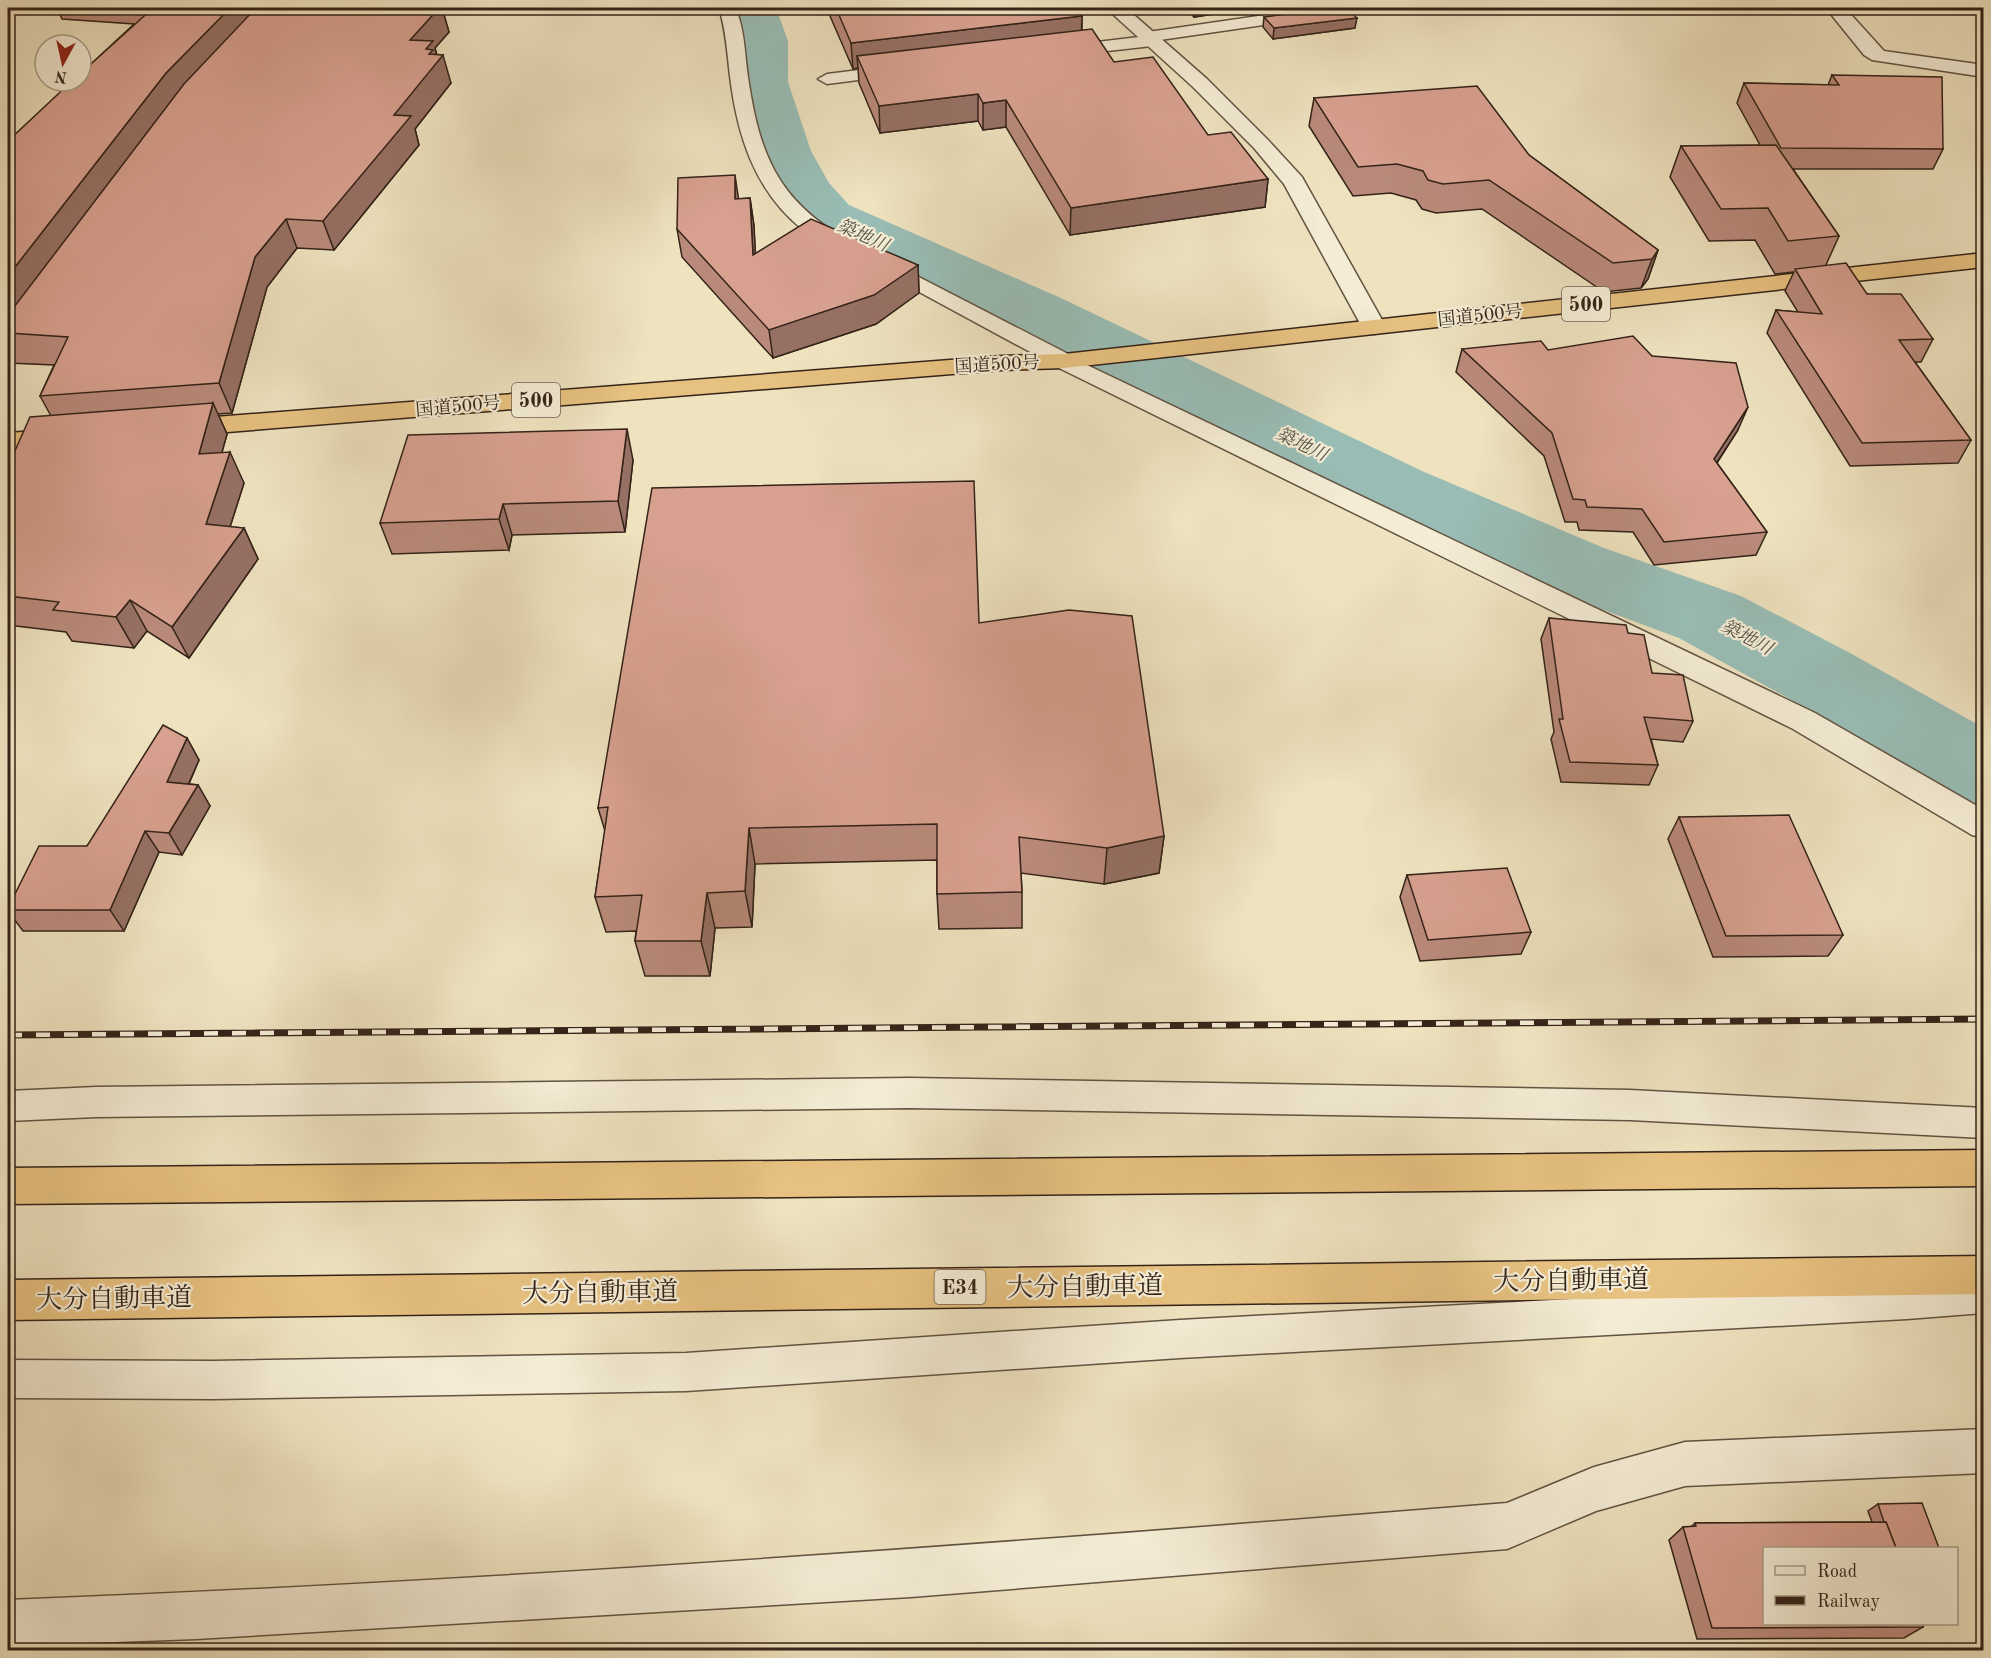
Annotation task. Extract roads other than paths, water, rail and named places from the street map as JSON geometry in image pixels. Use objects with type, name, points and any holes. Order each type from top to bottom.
[{"type":"highway","name":"国道500号","points":[[150,430],[1002,363],[1064,361],[1983,260]]},
{"type":"highway","points":[[8,441],[90,435]]},
{"type":"highway","points":[[8,1186],[1983,1168]]},
{"type":"highway","name":"大分自動車道","points":[[8,1300],[1910,1288],[1983,1275]]},
{"type":"street","points":[[1115,8],[1261,144],[1294,182],[1374,327]]},
{"type":"street","points":[[1835,8],[1871,51],[1879,56],[1983,71]]},
{"type":"street","points":[[1064,361],[1804,721],[1983,826]]},
{"type":"street","points":[[8,1623],[219,1615],[911,1574],[1508,1526],[1594,1489],[1685,1464],[1983,1451]]},
{"type":"lane","points":[[727,8],[736,31],[745,124],[765,172],[787,208],[818,233],[1024,337],[1064,361]]},
{"type":"lane","points":[[826,10],[845,8]]},
{"type":"lane","points":[[1048,53],[1345,8]]},
{"type":"lane","points":[[827,79],[920,68]]},
{"type":"lane","points":[[8,1106],[96,1102],[732,1097],[910,1093],[1630,1105],[1983,1123]]},
{"type":"lane","points":[[8,1379],[214,1380],[686,1372],[1910,1288],[1983,1295]]},
{"type":"waterway","name":"築地川","points":[[748,8],[760,41],[759,82],[780,151],[802,192],[826,219],[1038,314],[1394,489],[1574,568],[1710,617],[1818,675],[1984,772]]},
{"type":"railway","points":[[8,1035],[1984,1019]]}]
